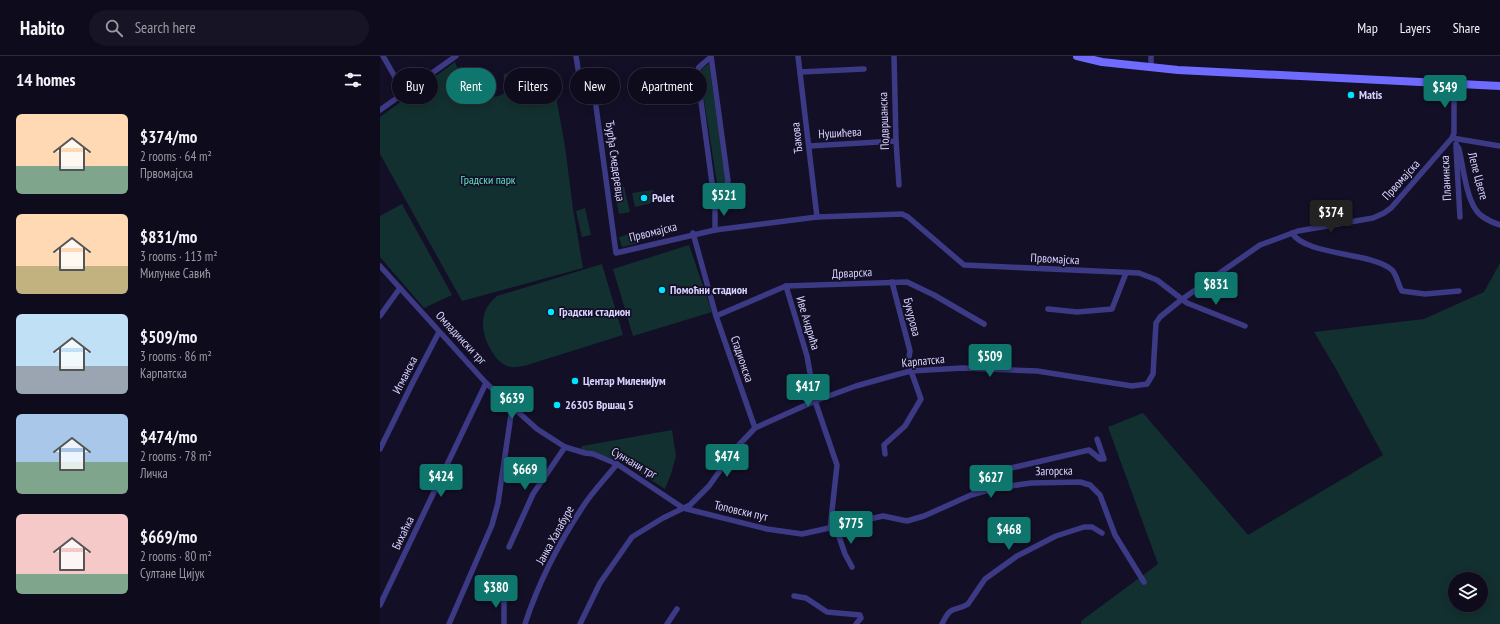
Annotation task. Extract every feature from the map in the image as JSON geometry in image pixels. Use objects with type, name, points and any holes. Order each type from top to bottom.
[{"type":"street","points":[[383,56],[392,72]]},
{"type":"street","points":[[438,69],[456,56]]},
{"type":"street","name":"Ђурђа Смедеревца","points":[[576,56],[579,75],[593,84],[616,253]]},
{"type":"street","name":"Ђакова","points":[[798,56],[817,217]]},
{"type":"street","name":"Подвршанска","points":[[894,56],[898,185]]},
{"type":"street","points":[[1077,56],[1102,62],[1151,68],[1500,86]]},
{"type":"street","points":[[1151,56],[1151,68]]},
{"type":"street","points":[[711,57],[728,181],[724,195],[715,204]]},
{"type":"street","points":[[711,57],[699,67],[697,72],[715,204],[715,230]]},
{"type":"street","points":[[800,72],[864,69]]},
{"type":"street","points":[[1454,83],[1454,133],[1452,138],[1500,146]]},
{"type":"street","points":[[380,110],[392,102]]},
{"type":"street","name":"Првомајска","points":[[616,253],[693,233],[715,230],[817,217],[906,215],[964,265],[1139,273],[1152,277],[1181,300],[1260,245],[1292,233],[1373,218],[1384,213],[1391,208],[1452,138]]},
{"type":"street","name":"Планинска","points":[[1452,138],[1456,144],[1460,217]]},
{"type":"street","name":"Нушићева","points":[[809,146],[896,142]]},
{"type":"street","name":"Лепе Цвете","points":[[1456,144],[1459,149],[1470,198],[1476,211],[1500,226]]},
{"type":"street","name":"Стадионска","points":[[693,233],[716,316],[755,428]]},
{"type":"street","points":[[1292,233],[1298,240],[1322,249],[1384,265],[1393,270],[1398,285],[1402,291],[1425,294],[1458,291]]},
{"type":"street","name":"Омладински трг","points":[[380,266],[486,383],[512,408],[545,436],[566,448]]},
{"type":"street","points":[[1048,309],[1078,312],[1112,309],[1126,273]]},
{"type":"street","name":"Дрварска","points":[[716,316],[786,286],[892,282],[912,283],[984,324]]},
{"type":"street","name":"Букурова","points":[[892,282],[910,351],[909,357]]},
{"type":"street","name":"Иве Андрића","points":[[786,286],[807,356],[815,401],[837,465],[833,529],[852,567]]},
{"type":"street","points":[[380,316],[400,288]]},
{"type":"street","points":[[1181,300],[1201,310],[1245,326]]},
{"type":"street","name":"Карпатска","points":[[815,401],[856,386],[911,371],[962,368],[1037,371],[1138,387],[1148,384],[1152,378],[1154,368],[1156,323],[1160,317],[1181,300]]},
{"type":"street","name":"Игманска","points":[[380,449],[440,332]]},
{"type":"street","points":[[885,454],[884,445],[905,426],[921,399],[911,371]]},
{"type":"street","name":"Бихаћка","points":[[380,605],[486,383]]},
{"type":"street","points":[[580,624],[600,583],[632,537],[690,505],[709,486],[736,448],[755,428],[815,401]]},
{"type":"street","points":[[449,624],[492,525],[498,502],[512,408]]},
{"type":"street","points":[[971,494],[1011,468],[1089,450],[1100,459],[1104,459],[1097,439]]},
{"type":"street","points":[[509,547],[533,494],[566,448]]},
{"type":"street","name":"Сунчани трг","points":[[566,448],[594,454],[617,464],[683,508]]},
{"type":"street","name":"Јанка Халабуре","points":[[525,624],[540,586],[572,525],[583,507],[617,464]]},
{"type":"street","name":"Загорска","points":[[795,534],[833,529],[883,516],[907,521],[924,516],[971,494],[1031,483],[1080,482],[1090,485],[1100,495],[1115,535],[1144,582]]},
{"type":"street","name":"Топовски пут","points":[[683,508],[795,534]]},
{"type":"street","points":[[942,624],[949,612],[968,604],[985,580],[1035,546],[1084,527],[1092,527],[1102,533]]},
{"type":"street","points":[[504,593],[504,624]]},
{"type":"street","points":[[794,596],[806,598],[827,612],[860,615],[861,618],[856,624]]},
{"type":"street","points":[[667,624],[677,609]]},
{"type":"green space","name":"Градски парк","points":[[455,62],[457,68],[447,68]]},
{"type":"green space","points":[[709,64],[726,183],[725,189],[719,196],[705,104],[707,104],[707,68],[702,68]]},
{"type":"green space","name":"Градски парк","points":[[446,69],[446,104],[496,104],[496,96],[504,93],[504,104],[557,104],[583,268],[462,301],[380,154],[380,117],[398,104],[438,104],[438,74]]},
{"type":"green space","points":[[624,187],[630,212],[619,214],[614,189]]},
{"type":"green space","name":"Polet","points":[[653,190],[656,202],[635,207],[632,193]]},
{"type":"green space","points":[[402,204],[452,295],[424,308],[380,257],[380,216]]},
{"type":"green space","points":[[585,208],[591,235],[582,237],[576,211]]},
{"type":"green space","points":[[636,232],[639,243],[622,247],[619,237]]},
{"type":"green space","name":"Помоћни стадион","points":[[689,245],[712,312],[633,336],[613,269]]},
{"type":"green space","points":[[1500,263],[1500,624],[1081,624],[1081,621],[1158,564],[1108,427],[1143,413],[1248,535],[1383,455],[1314,332],[1424,319],[1484,292]]},
{"type":"green space","name":"Градски стадион","points":[[602,264],[623,335],[524,366],[509,366],[498,360],[485,338],[483,323],[487,309],[497,296]]},
{"type":"green space","points":[[672,430],[676,456],[665,489],[621,461],[581,449],[582,446]]},
{"type":"place","name":"Matis","points":[[1351,95]]},
{"type":"place","name":"Polet","points":[[644,198]]},
{"type":"place","name":"Помоћни стадион","points":[[662,290]]},
{"type":"place","name":"Градски стадион","points":[[551,312]]},
{"type":"place","name":"Центар Миленијум","points":[[575,381]]},
{"type":"place","name":"26305 Вршац 5","points":[[557,405]]}]
